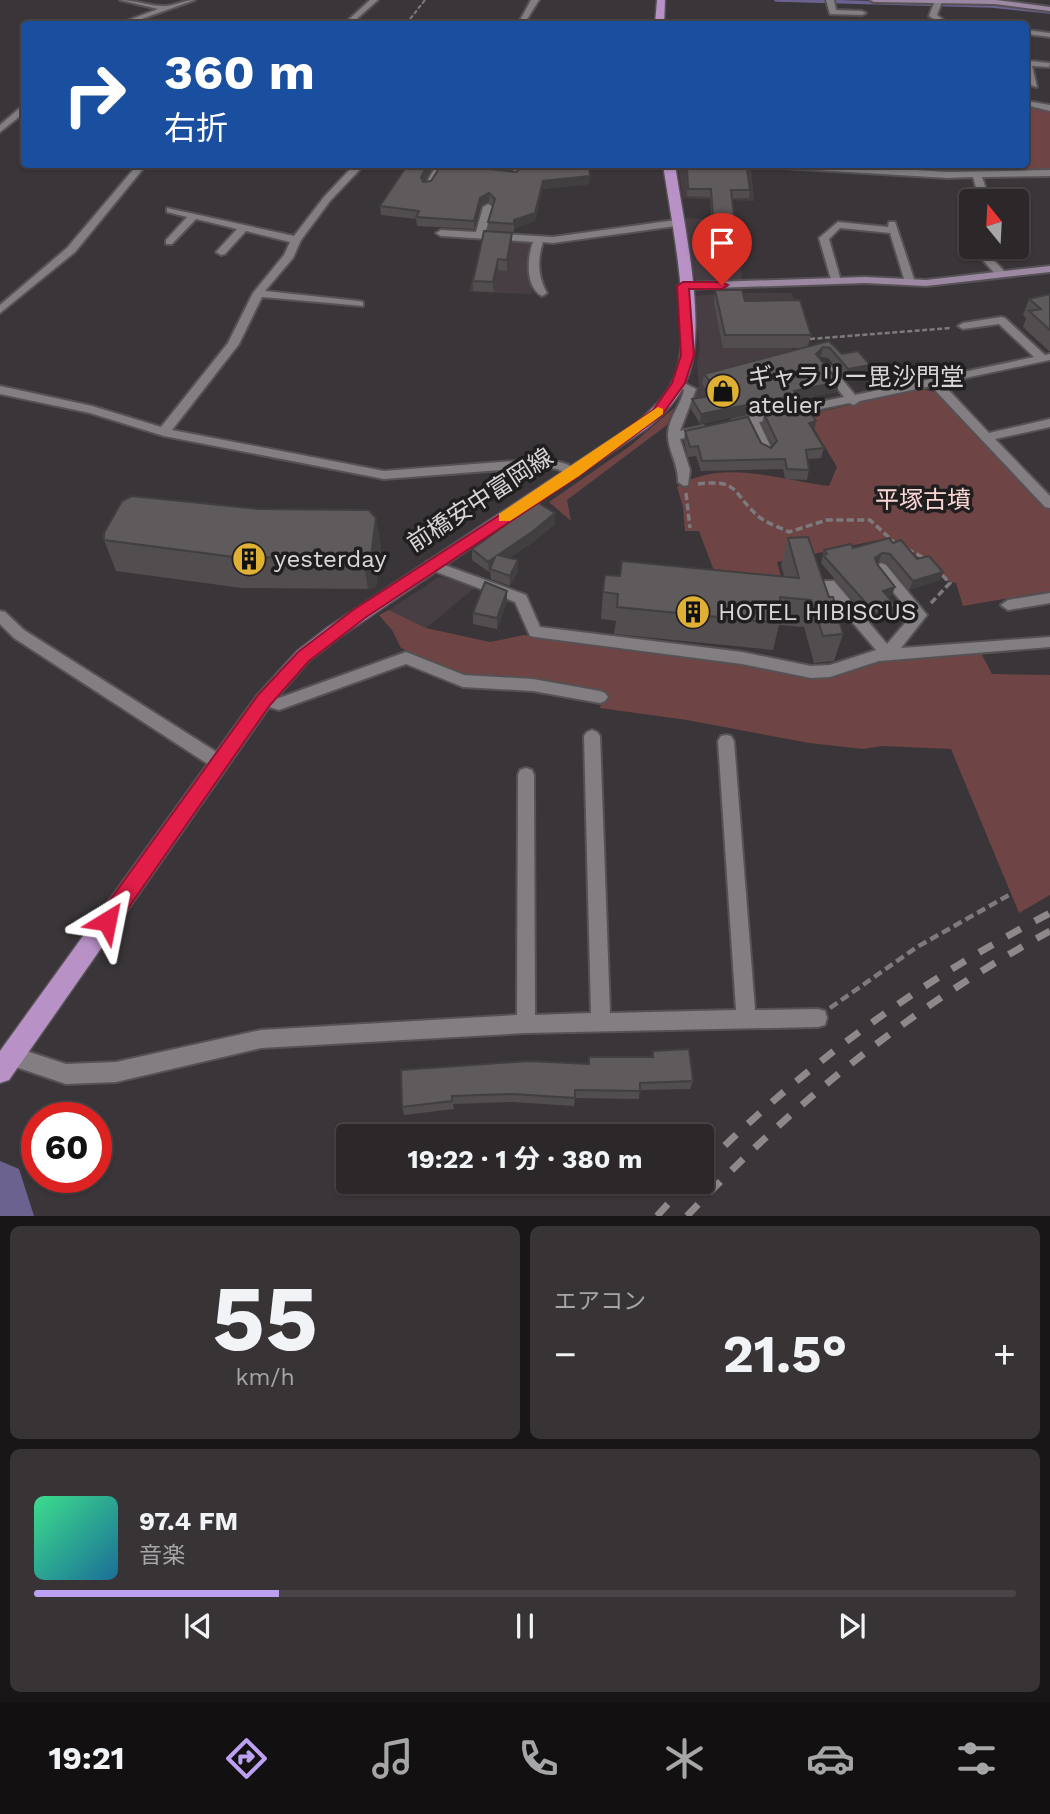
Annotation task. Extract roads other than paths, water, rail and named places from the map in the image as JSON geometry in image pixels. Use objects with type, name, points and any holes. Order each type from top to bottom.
[{"type":"main road","points":[[660,21],[661,0]]},
{"type":"main road","name":"前橋安中富岡線","points":[[5,1063],[264,700],[303,656],[431,565],[574,473],[657,412],[678,383],[688,355],[669,168]]},
{"type":"street","points":[[124,0],[166,8]]},
{"type":"street","points":[[129,21],[191,0]]},
{"type":"street","points":[[350,21],[374,0]]},
{"type":"street","points":[[523,21],[535,0]]},
{"type":"street","points":[[831,0],[833,12],[862,13]]},
{"type":"street","points":[[874,0],[995,1],[1050,9]]},
{"type":"street","points":[[938,2],[933,16],[941,21]]},
{"type":"street","points":[[1029,32],[1050,35]]},
{"type":"street","points":[[1029,62],[1049,65]]},
{"type":"street","points":[[1029,104],[1050,108]]},
{"type":"street","points":[[0,129],[21,111]]},
{"type":"street","points":[[0,310],[71,250],[140,168]]},
{"type":"street","points":[[163,432],[233,344],[258,293],[289,257],[296,240],[327,199],[357,168]]},
{"type":"street","points":[[798,168],[976,174],[1050,173]]},
{"type":"street","points":[[976,174],[981,189]]},
{"type":"street","points":[[1039,174],[1050,185]]},
{"type":"street","points":[[481,235],[488,207]]},
{"type":"street","points":[[170,210],[296,240]]},
{"type":"street","points":[[169,242],[193,216]]},
{"type":"street","points":[[442,233],[538,239],[581,237],[676,223]]},
{"type":"street","points":[[836,281],[824,238],[838,225],[893,227],[910,282]]},
{"type":"street","points":[[221,252],[242,229]]},
{"type":"street","points":[[538,239],[534,251],[536,283],[542,292]]},
{"type":"street","points":[[987,259],[1001,275]]},
{"type":"street","points":[[683,286],[836,281],[910,282],[1050,269]]},
{"type":"street","points":[[258,293],[359,304]]},
{"type":"street","points":[[964,326],[1001,320],[1046,358]]},
{"type":"street","points":[[726,426],[854,401],[1046,358]]},
{"type":"street","points":[[822,362],[854,401]]},
{"type":"street","points":[[678,383],[690,389],[676,418],[674,436],[686,471],[684,482]]},
{"type":"street","points":[[935,383],[1048,499]]},
{"type":"street","points":[[0,390],[92,410],[163,432],[384,475],[541,463],[560,465],[574,473]]},
{"type":"street","points":[[752,421],[767,452]]},
{"type":"street","points":[[989,437],[1050,423]]},
{"type":"street","points":[[674,436],[713,428]]},
{"type":"street","points":[[431,565],[521,599],[535,632],[742,658],[811,672],[830,671],[887,654],[1050,642]]},
{"type":"street","points":[[881,568],[920,615],[887,654]]},
{"type":"street","points":[[829,585],[887,654]]},
{"type":"street","points":[[1008,605],[1050,597]]},
{"type":"street","points":[[0,617],[19,634],[220,763]]},
{"type":"street","points":[[264,700],[279,704],[406,658],[463,681],[533,685],[600,697]]},
{"type":"street","points":[[592,736],[601,1022]]},
{"type":"street","points":[[726,741],[746,1017]]},
{"type":"street","points":[[526,775],[526,1024]]},
{"type":"street","points":[[5,1063],[66,1074],[116,1072],[261,1039],[526,1024],[746,1017],[818,1018]]},
{"type":"lane","points":[[428,187],[435,172],[440,168]]},
{"type":"lane","points":[[515,176],[517,168]]},
{"type":"waterway","points":[[776,0],[992,6],[1050,12]]},
{"type":"waterway","points":[[0,1188],[7,1216]]},
{"type":"railway","points":[[714,1156],[782,1094],[866,1027],[955,967],[1050,913]]},
{"type":"railway","points":[[687,1216],[770,1134],[857,1059],[950,991],[1050,931]]},
{"type":"railway","points":[[657,1216],[677,1194]]},
{"type":"place","name":"ギャラリー毘沙門堂 atelier","points":[[723,391]]},
{"type":"place","name":"yesterday","points":[[249,559]]},
{"type":"place","name":"HOTEL HIBISCUS","points":[[693,612]]},
{"type":"park label","name":"平塚古墳","points":[[923,500]]}]
